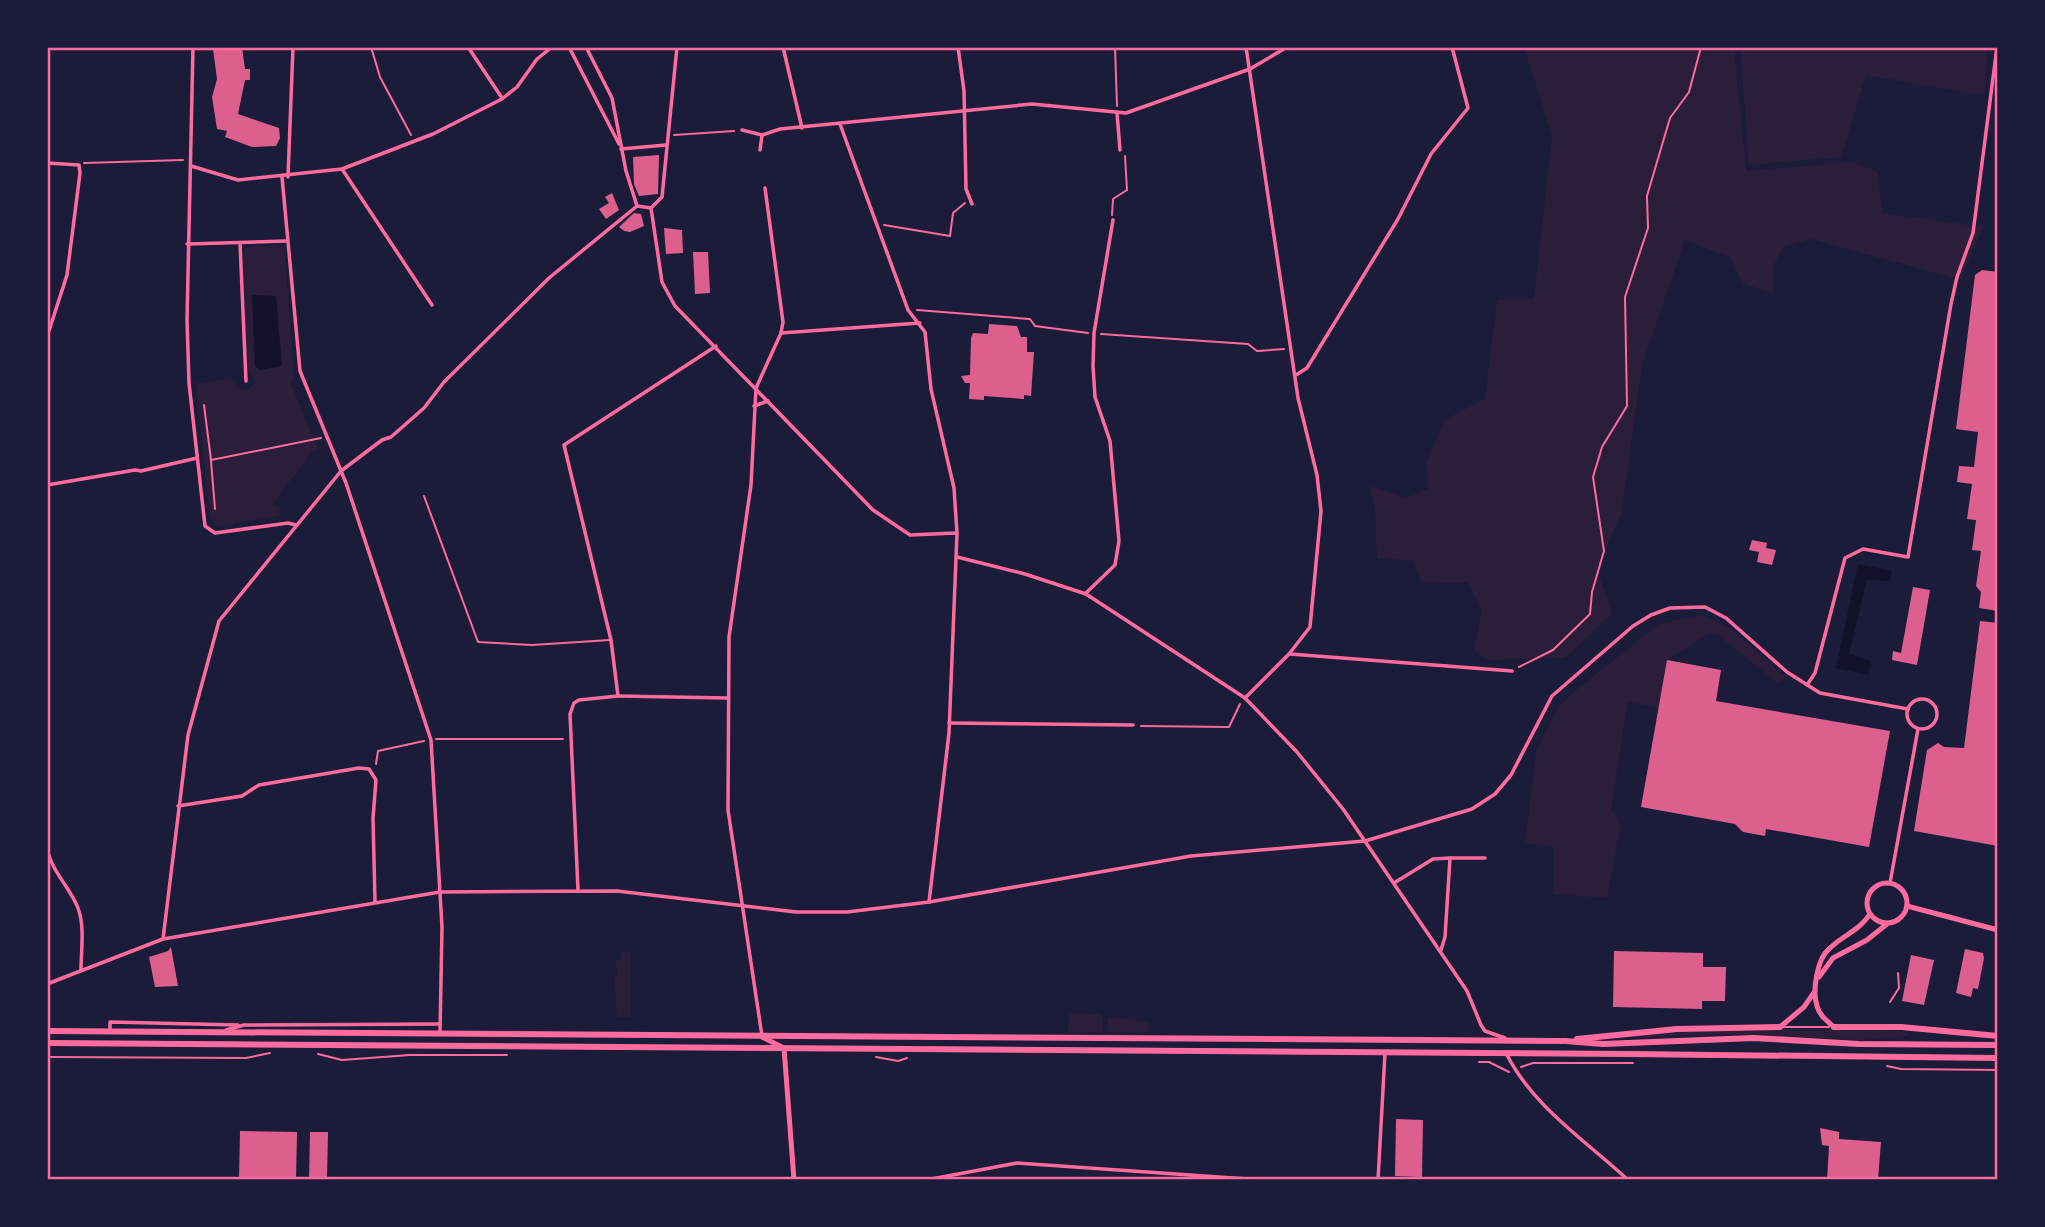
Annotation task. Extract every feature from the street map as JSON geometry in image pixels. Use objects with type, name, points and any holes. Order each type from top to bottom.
[{"type":"main road","points":[[47,1031],[1516,1042],[1565,1041],[1677,1029],[1780,1027]]},
{"type":"main road","points":[[1834,1027],[1902,1027],[1998,1036]]},
{"type":"main road","points":[[1565,1041],[1602,1044],[1754,1038],[1859,1044],[1998,1045]]},
{"type":"main road","points":[[47,1043],[1998,1058]]},
{"type":"street","points":[[193,47],[187,244],[189,383],[205,526],[209,531],[228,532],[288,523],[296,525]]},
{"type":"street","points":[[288,177],[293,47]]},
{"type":"street","points":[[468,47],[502,99]]},
{"type":"street","points":[[191,166],[238,180],[288,177],[342,169],[414,141],[502,99],[517,87],[537,59],[552,47]]},
{"type":"street","points":[[569,47],[621,149]]},
{"type":"street","points":[[586,47],[612,98],[621,149],[637,206]]},
{"type":"street","points":[[651,208],[662,197],[677,47]]},
{"type":"street","points":[[783,47],[802,128]]},
{"type":"street","points":[[958,47],[965,110],[967,198],[972,204]]},
{"type":"street","points":[[1245,698],[1289,654],[1310,627],[1321,511],[1317,475],[1300,407],[1246,47]]},
{"type":"street","points":[[742,130],[762,135],[779,129],[1032,104],[1126,113],[1250,69],[1287,47]]},
{"type":"street","points":[[1296,375],[1307,368],[1398,219],[1431,154],[1468,108],[1452,47]]},
{"type":"street","points":[[1807,685],[1815,673],[1844,558],[1863,548],[1908,557],[1956,277],[1973,233],[1997,47]]},
{"type":"street","points":[[1117,113],[1122,151]]},
{"type":"street","points":[[840,124],[908,310],[925,332],[932,389],[954,488],[957,558],[949,723],[929,902]]},
{"type":"street","points":[[760,150],[762,135]]},
{"type":"street","points":[[621,149],[666,145]]},
{"type":"street","points":[[47,163],[79,165],[67,275],[47,337]]},
{"type":"street","points":[[342,169],[432,305]]},
{"type":"street","points":[[282,177],[300,371],[341,471],[430,740],[440,892],[440,1035]]},
{"type":"street","points":[[765,188],[783,322],[781,333],[756,388],[751,485],[729,637],[728,810],[762,1037],[784,1048],[794,1180]]},
{"type":"street","points":[[163,939],[188,735],[219,621],[341,471],[382,440],[391,437],[424,408],[446,380],[549,278],[637,206],[651,208]]},
{"type":"street","points":[[651,208],[666,292],[675,306],[858,496],[901,530],[915,535],[957,533]]},
{"type":"street","points":[[1086,594],[1115,565],[1119,541],[1110,441],[1095,397],[1093,366],[1094,333],[1113,220]]},
{"type":"street","points":[[187,244],[286,241]]},
{"type":"street","points":[[240,243],[246,381]]},
{"type":"street","points":[[781,333],[920,323]]},
{"type":"street","points":[[618,696],[611,640],[564,444],[716,346]]},
{"type":"street","points":[[754,406],[768,401]]},
{"type":"street","points":[[47,485],[141,471],[198,458]]},
{"type":"street","points":[[957,558],[1025,573],[1086,594],[1245,698],[1314,772],[1364,841],[1467,991],[1481,1025],[1486,1031],[1516,1042]]},
{"type":"street","points":[[47,984],[163,939],[440,892],[578,890],[658,894],[822,913],[929,902],[1191,856],[1364,841],[1472,809],[1495,794],[1511,775],[1552,696],[1651,615],[1687,606],[1705,607],[1726,618],[1787,672],[1807,685],[1832,696],[1908,709]]},
{"type":"street","points":[[1289,654],[1512,671]]},
{"type":"street","points":[[578,890],[570,738],[570,715],[574,703],[618,696],[727,698]]},
{"type":"street","points":[[1924,700],[1935,708],[1935,722],[1928,728],[1918,729],[1909,721],[1908,709],[1914,701],[1924,700]]},
{"type":"street","points":[[949,723],[1133,725]]},
{"type":"street","points":[[1890,883],[1918,729]]},
{"type":"street","points":[[178,806],[242,796],[259,785],[359,768],[372,771],[376,780],[373,818],[375,902]]},
{"type":"street","points":[[47,848],[53,867],[72,896],[81,919],[81,970]]},
{"type":"street","points":[[1440,951],[1445,937],[1450,858]]},
{"type":"street","points":[[1394,883],[1433,859],[1485,858]]},
{"type":"street","points":[[1818,979],[1833,958],[1867,940],[1888,923],[1902,916],[1907,906],[1903,891],[1890,883],[1882,884],[1871,891],[1867,903],[1870,914],[1878,921],[1888,923]]},
{"type":"street","points":[[1907,906],[1998,930]]},
{"type":"street","points":[[1780,1027],[1804,1007],[1815,991],[1826,951],[1859,928],[1870,914]]},
{"type":"street","points":[[1815,991],[1819,1012],[1834,1027]]},
{"type":"street","points":[[110,1031],[110,1022],[244,1025],[440,1024]]},
{"type":"street","points":[[219,1031],[244,1025]]},
{"type":"street","points":[[1378,1180],[1385,1053]]},
{"type":"street","points":[[1506,1053],[1521,1081],[1550,1112],[1628,1180]]},
{"type":"street","points":[[926,1180],[1017,1163],[1262,1180]]},
{"type":"lane","points":[[424,496],[478,642],[532,645],[611,640]]},
{"type":"lane","points":[[1890,1002],[1899,988],[1898,973]]},
{"type":"lane","points":[[176,1024],[191,1031]]},
{"type":"lane","points":[[1780,1027],[1834,1027]]},
{"type":"path","points":[[371,47],[380,77],[414,141]]},
{"type":"path","points":[[1115,47],[1117,113]]},
{"type":"path","points":[[1512,671],[1553,650],[1590,614],[1592,592],[1604,551],[1593,477],[1602,447],[1627,406],[1625,297],[1648,228],[1647,196],[1658,157],[1670,118],[1689,92],[1701,47]]},
{"type":"path","points":[[667,135],[742,130]]},
{"type":"path","points":[[1113,220],[1112,202],[1127,190],[1122,151]]},
{"type":"path","points":[[79,165],[191,159]]},
{"type":"path","points":[[876,224],[950,236],[953,214],[967,198]]},
{"type":"path","points":[[204,405],[215,509]]},
{"type":"path","points":[[211,460],[315,440],[328,435]]},
{"type":"path","points":[[1133,725],[1229,727],[1245,698]]},
{"type":"path","points":[[372,771],[378,760],[378,751],[430,740],[570,738]]},
{"type":"path","points":[[47,1057],[246,1058],[270,1053]]},
{"type":"path","points":[[307,1053],[342,1060],[410,1055],[506,1055]]},
{"type":"path","points":[[1521,1067],[1533,1063],[1640,1063]]},
{"type":"path","points":[[1879,1063],[1901,1069],[1998,1070]]},
{"type":"shaded area","points":[[1524,47],[1734,47],[1746,171],[1851,162],[1877,171],[1883,213],[1983,227],[1961,280],[1811,239],[1784,246],[1773,266],[1773,294],[1742,283],[1731,258],[1685,240],[1642,365],[1622,511],[1597,570],[1612,613],[1565,658],[1490,660],[1474,651],[1482,610],[1467,582],[1421,583],[1414,561],[1377,558],[1375,512],[1370,486],[1406,498],[1428,489],[1427,462],[1444,420],[1485,399],[1497,300],[1534,299],[1552,136]]},
{"type":"shaded area","points":[[1740,47],[1988,47],[1984,96],[1866,75],[1841,157],[1749,165]]},
{"type":"shaded area","points":[[250,246],[280,246],[285,251],[294,377],[291,384],[318,450],[312,452],[272,505],[280,508],[279,516],[219,526],[210,517],[196,383],[232,379],[243,390],[248,390],[255,383],[247,368],[243,257],[244,250]]},
{"type":"shaded area","points":[[252,295],[276,296],[282,366],[260,370],[255,366]]},
{"type":"shaded area","points":[[1858,564],[1892,571],[1890,581],[1867,579],[1849,654],[1871,661],[1868,675],[1836,668]]},
{"type":"shaded area","points":[[1701,615],[1729,627],[1787,678],[1777,683],[1718,635],[1708,634],[1667,660],[1659,708],[1628,702],[1611,809],[1621,823],[1607,898],[1553,894],[1553,846],[1525,843],[1536,750],[1557,709],[1570,695],[1659,624]]},
{"type":"shaded area","points":[[621,952],[630,952],[630,1017],[617,1017],[614,976],[617,975],[616,960],[620,960]]},
{"type":"shaded area","points":[[1069,1013],[1102,1014],[1103,1032],[1068,1033]]},
{"type":"shaded area","points":[[1108,1017],[1149,1022],[1148,1033],[1108,1032]]},
{"type":"shaded area","points":[[1735,1029],[1894,1030],[1908,1033],[1908,1036],[1860,1040],[1721,1034],[1635,1038],[1635,1035]]},
{"type":"building","points":[[242,47],[245,69],[250,69],[250,80],[245,80],[238,114],[279,128],[280,138],[276,146],[252,147],[225,137],[227,131],[217,129],[212,97],[217,79],[213,49]]},
{"type":"building","points":[[659,155],[658,194],[639,196],[634,184],[633,157]]},
{"type":"building","points":[[612,193],[619,210],[606,219],[599,209],[609,203],[605,197]]},
{"type":"building","points":[[634,213],[641,214],[644,226],[630,232],[624,231],[619,227]]},
{"type":"building","points":[[664,228],[682,230],[683,253],[666,254]]},
{"type":"building","points":[[693,252],[708,252],[710,293],[695,294]]},
{"type":"building","points":[[1982,270],[1998,272],[1998,611],[1979,608],[1981,592],[1976,586],[1981,551],[1972,550],[1976,520],[1967,519],[1972,484],[1957,482],[1959,466],[1974,467],[1978,432],[1956,429],[1975,275]]},
{"type":"building","points":[[989,324],[1017,326],[1021,337],[1027,337],[1027,352],[1034,352],[1031,396],[1024,395],[1024,399],[984,396],[984,400],[969,399],[970,383],[965,383],[961,376],[970,375],[971,338],[973,333],[988,334]]},
{"type":"building","points":[[1752,540],[1767,543],[1766,548],[1776,550],[1772,565],[1757,562],[1759,552],[1749,550]]},
{"type":"building","points":[[1913,587],[1930,590],[1917,665],[1892,660],[1893,651],[1901,653]]},
{"type":"building","points":[[1980,621],[1998,623],[1998,846],[1914,831],[1927,750],[1938,743],[1944,747],[1964,748]]},
{"type":"building","points":[[1667,660],[1721,670],[1716,701],[1890,731],[1869,847],[1766,829],[1765,836],[1743,832],[1735,824],[1641,807]]},
{"type":"building","points":[[171,947],[178,986],[155,987],[149,957],[168,951]]},
{"type":"building","points":[[1965,949],[1983,953],[1984,958],[1978,989],[1973,988],[1971,997],[1956,993]]},
{"type":"building","points":[[1614,951],[1703,953],[1703,967],[1726,967],[1725,1001],[1702,1001],[1702,1009],[1613,1007]]},
{"type":"building","points":[[1911,955],[1934,960],[1924,1005],[1902,1001]]},
{"type":"building","points":[[1396,1119],[1423,1120],[1422,1177],[1395,1176]]},
{"type":"building","points":[[1820,1128],[1839,1132],[1839,1139],[1881,1142],[1878,1180],[1827,1180],[1829,1146],[1822,1145]]},
{"type":"building","points":[[240,1131],[297,1132],[296,1180],[239,1180]]},
{"type":"building","points":[[310,1132],[328,1132],[327,1180],[309,1180]]}]
